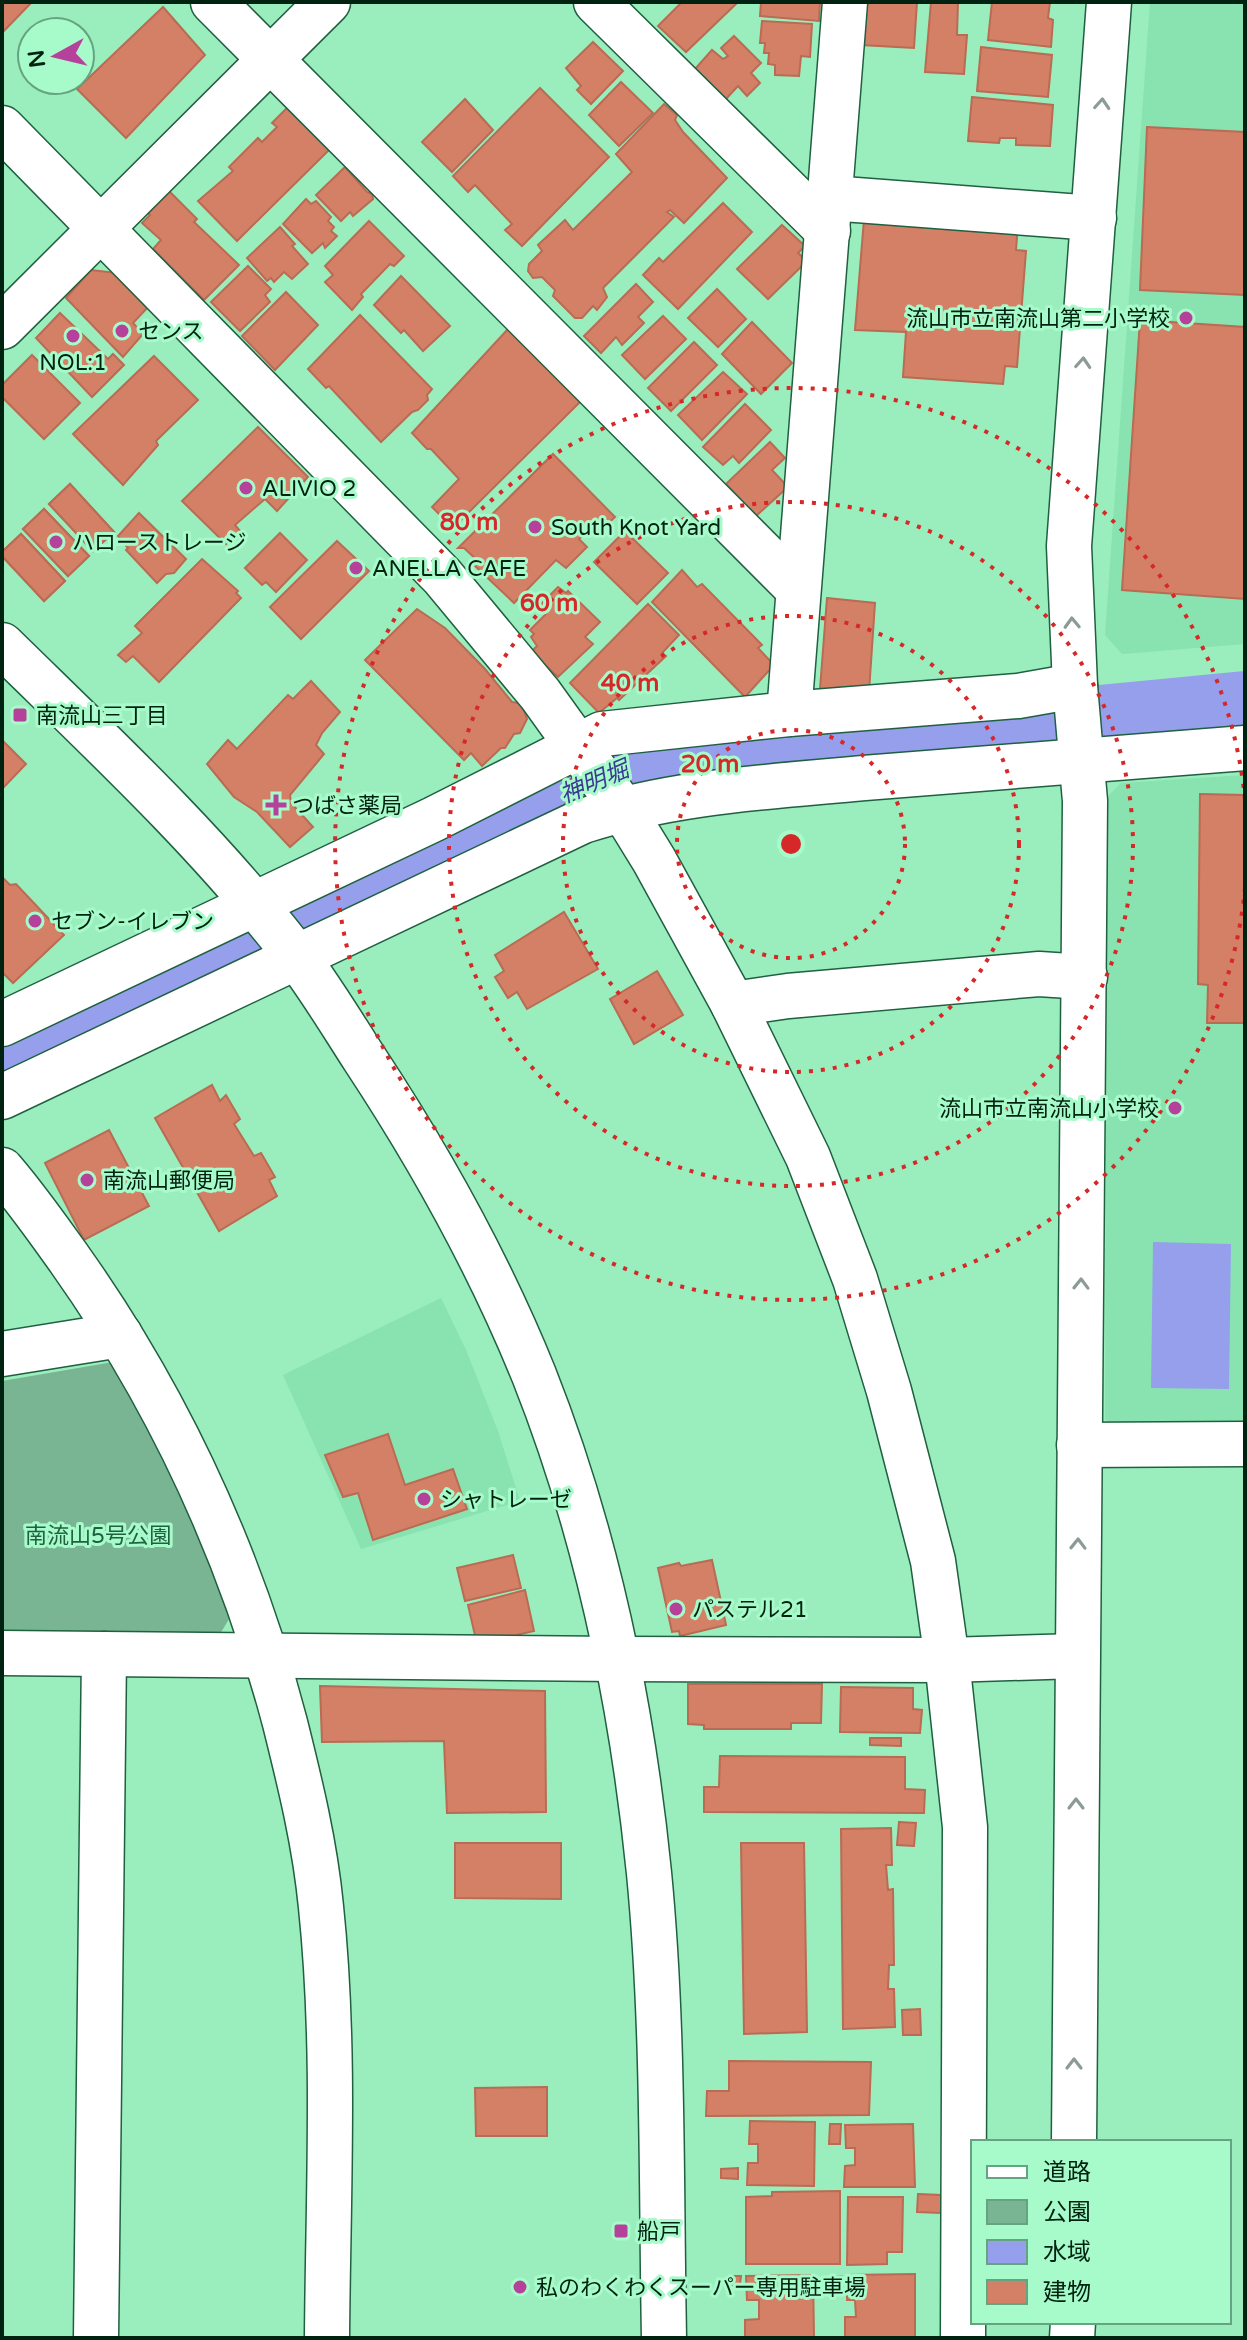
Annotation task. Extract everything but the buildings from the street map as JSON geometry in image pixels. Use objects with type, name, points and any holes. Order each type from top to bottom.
[{"type":"street","points":[[213,2],[798,589]]},
{"type":"street","points":[[2,327],[328,2]]},
{"type":"street","points":[[596,2],[829,215],[1094,218]]},
{"type":"street","points":[[789,714],[845,2]]},
{"type":"street","points":[[1074,2140],[1085,977],[1079,722],[1069,546],[1109,2]]},
{"type":"street","points":[[2,128],[442,576],[540,694],[622,808],[654,860],[733,1004],[808,1157],[855,1279],[889,1391],[933,1561],[947,1660],[965,1827],[963,2338]]},
{"type":"street","points":[[2,645],[194,838],[275,930],[406,1122],[498,1293],[534,1377],[567,1467],[594,1559],[617,1659],[639,1787],[659,2038],[664,2338]]},
{"type":"street","points":[[2,1097],[275,930],[434,819],[602,734],[789,714],[1018,696],[1079,722],[1245,748]]},
{"type":"street","points":[[2,1024],[622,808],[1079,722]]},
{"type":"street","points":[[733,1004],[788,996],[1039,974],[1085,977]]},
{"type":"street","points":[[2,1170],[23,1195],[120,1335],[153,1390],[216,1519],[267,1654],[305,1801],[321,1903],[330,2049],[327,2338]]},
{"type":"street","points":[[2,1354],[120,1335]]},
{"type":"street","points":[[1079,1445],[1245,1444]]},
{"type":"street","points":[[2,1653],[947,1660],[1077,1656]]},
{"type":"street","points":[[96,2338],[104,1654]]},
{"type":"shaded area","name":"流山市立南流山第二小学校","points":[[1150,2],[1245,2],[1245,644],[1122,654],[1105,635]]},
{"type":"shaded area","name":"流山市立南流山小学校","points":[[1245,775],[1245,1426],[1119,1432],[1105,1419],[1107,797],[1121,783]]},
{"type":"shaded area","points":[[441,1298],[466,1350],[498,1431],[520,1501],[361,1549],[283,1375]]},
{"type":"green space","name":"南流山5号公園","points":[[119,1361],[238,1604],[220,1634],[2,1631],[2,1381]]},
{"type":"water","points":[[1153,1242],[1231,1244],[1229,1389],[1151,1388]]},
{"type":"waterway","name":"神明堀","points":[[2,1067],[476,832],[622,765],[1245,705]]},
{"type":"place","name":"流山市立南流山第二小学校","points":[[1186,318]]},
{"type":"place","name":"センス","points":[[122,331]]},
{"type":"place","name":"NOL:1","points":[[73,336]]},
{"type":"place","name":"ALIVIO 2","points":[[246,488]]},
{"type":"place","name":"South Knot Yard","points":[[535,527]]},
{"type":"place","name":"ハローストレージ","points":[[56,542]]},
{"type":"place","name":"ANELLA CAFE","points":[[356,568]]},
{"type":"place","name":"南流山三丁目","points":[[20,715]]},
{"type":"place","name":"つばさ薬局","points":[[276,805]]},
{"type":"place","name":"セブン-イレブン","points":[[35,921]]},
{"type":"place","name":"流山市立南流山小学校","points":[[1175,1108]]},
{"type":"place","name":"南流山郵便局","points":[[87,1180]]},
{"type":"place","name":"シャトレーゼ","points":[[424,1499]]},
{"type":"place","name":"パステル21","points":[[676,1609]]},
{"type":"place","name":"船戸","points":[[621,2231]]},
{"type":"place","name":"私のわくわくスーパー専用駐車場","points":[[520,2287]]}]
